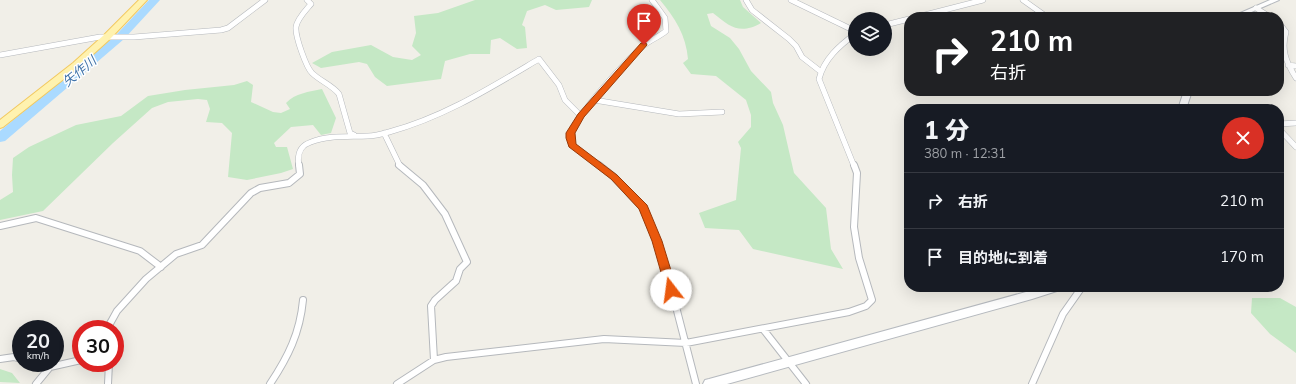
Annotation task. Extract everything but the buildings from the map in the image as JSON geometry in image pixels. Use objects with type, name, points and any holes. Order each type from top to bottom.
[{"type":"main road","points":[[0,125],[110,37],[143,0]]},
{"type":"street","points":[[0,55],[110,37],[128,38],[228,28],[265,0]]},
{"type":"street","points":[[307,0],[311,4],[299,20],[296,27],[302,54],[312,73],[339,94],[350,133],[354,135]]},
{"type":"street","points":[[652,0],[666,19],[668,25],[666,31],[644,45],[594,100],[581,116],[571,133],[572,145],[614,177],[643,208],[657,241],[696,384]]},
{"type":"street","points":[[746,0],[752,10],[789,39],[796,46],[802,57],[820,71]]},
{"type":"street","points":[[791,0],[848,29]]},
{"type":"street","points":[[937,12],[983,0]]},
{"type":"street","points":[[1023,0],[1040,12]]},
{"type":"street","points":[[1246,12],[1276,0]]},
{"type":"street","points":[[1256,8],[1262,12]]},
{"type":"street","points":[[892,23],[904,20]]},
{"type":"street","points":[[398,384],[434,360],[446,357],[604,339],[686,343],[849,312],[866,306],[872,300],[859,258],[854,227],[857,173],[849,149],[819,79],[820,71],[828,58],[848,39]]},
{"type":"street","points":[[1284,56],[1296,78]]},
{"type":"street","points":[[112,320],[140,285],[173,256],[191,247],[202,245],[251,193],[260,188],[289,183],[300,174],[300,167],[297,158],[298,152],[306,144],[315,140],[354,135],[370,136],[419,122],[441,113],[539,59],[559,85],[565,100],[581,116]]},
{"type":"street","points":[[1288,65],[1296,66]]},
{"type":"street","points":[[594,100],[679,114],[722,112]]},
{"type":"street","points":[[1284,124],[1296,123]]},
{"type":"street","points":[[384,133],[399,165],[423,185],[445,214],[467,262],[460,269],[456,281],[435,300],[432,306],[434,360]]},
{"type":"street","points":[[1284,134],[1296,147]]},
{"type":"street","points":[[0,226],[36,218],[140,251],[161,267]]},
{"type":"street","points":[[709,384],[1040,292]]},
{"type":"street","points":[[1032,384],[1037,368],[1058,322],[1072,298],[1077,292]]},
{"type":"street","points":[[270,384],[288,359],[297,339],[303,300]]},
{"type":"street","points":[[763,328],[806,384]]},
{"type":"street","points":[[0,359],[12,357]]},
{"type":"street","points":[[36,384],[46,372]]},
{"type":"street","points":[[108,384],[109,372]]},
{"type":"green space","points":[[475,0],[592,0],[589,7],[556,10],[545,5],[527,11],[522,25],[525,27],[527,48],[517,49],[500,38],[491,40],[490,54],[470,54],[445,61],[441,79],[387,86],[375,77],[367,64],[359,62],[321,68],[312,63],[332,52],[371,45],[393,57],[412,60],[421,55],[412,46],[416,33],[414,16],[438,13]]},
{"type":"green space","points":[[660,0],[740,0],[743,7],[761,23],[754,27],[741,29],[730,25],[713,13],[707,14],[711,26],[730,38],[739,49],[751,71],[771,92],[773,103],[783,125],[794,173],[826,208],[831,249],[843,269],[753,249],[739,230],[705,228],[699,213],[736,200],[741,148],[738,142],[751,127],[751,115],[746,100],[716,76],[691,74],[683,63],[688,59],[687,50],[679,27]]},
{"type":"green space","points":[[247,81],[253,85],[251,102],[273,112],[281,113],[290,109],[286,103],[294,97],[302,93],[322,89],[336,118],[331,133],[321,135],[313,125],[291,127],[274,143],[276,147],[287,147],[293,169],[247,180],[228,177],[232,133],[222,123],[206,122],[210,109],[207,100],[198,99],[168,102],[152,108],[113,143],[43,211],[0,220],[0,200],[13,192],[13,158],[29,147],[76,125],[121,116],[148,96],[185,90],[234,85]]},
{"type":"green space","points":[[1252,298],[1280,298],[1296,307],[1296,353],[1270,334],[1251,313]]},
{"type":"green space","points":[[0,369],[12,373],[20,383],[0,382]]},
{"type":"waterway","name":"矢作川","points":[[0,138],[120,37],[155,0]]},
{"type":"route","points":[[644,45],[624,65],[581,116],[575,124],[570,138],[572,145],[614,177],[627,189],[643,208],[657,241],[671,290]]}]
